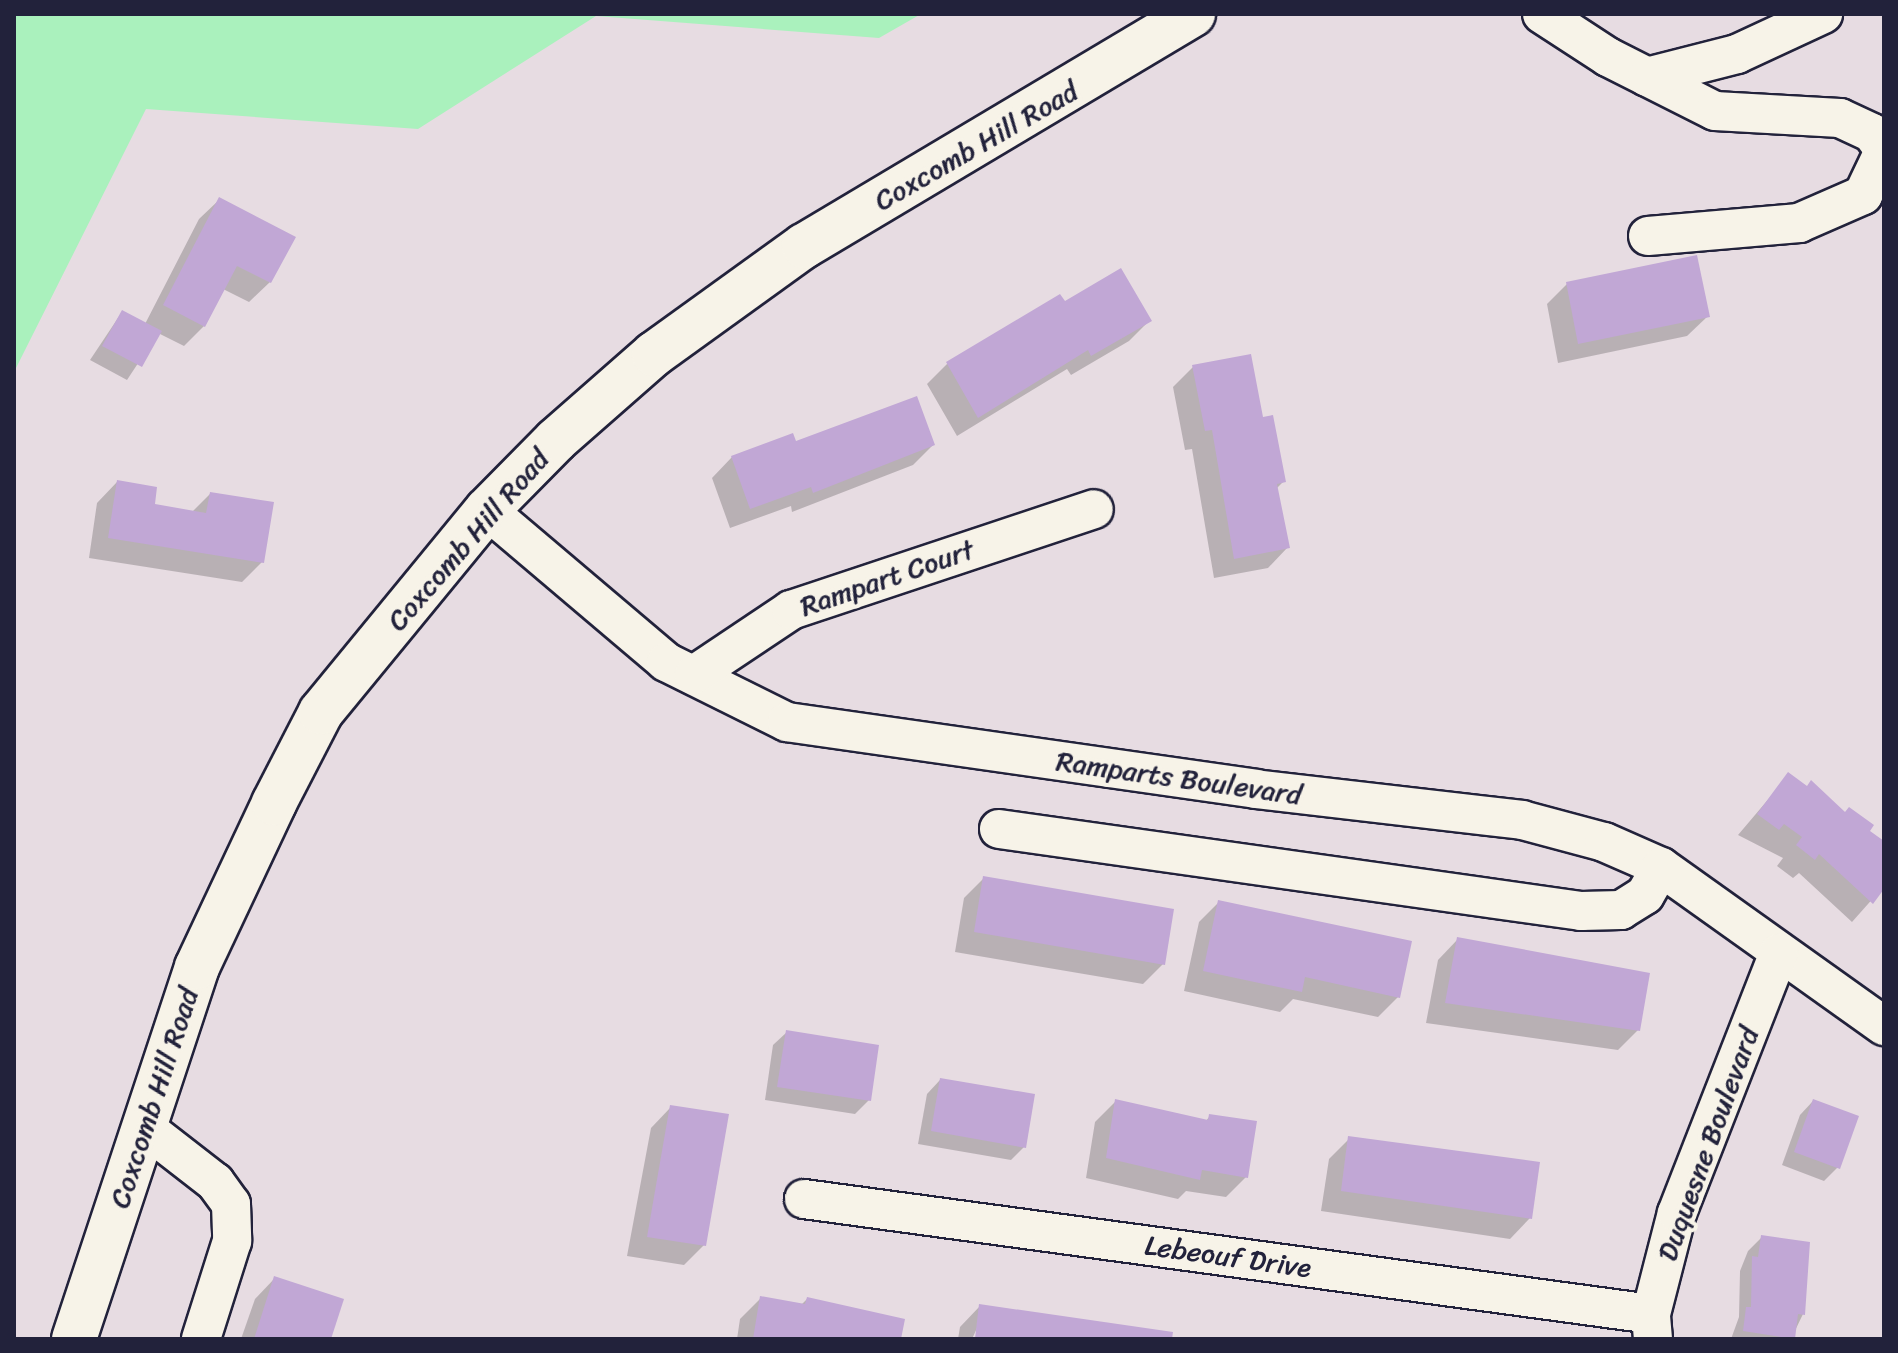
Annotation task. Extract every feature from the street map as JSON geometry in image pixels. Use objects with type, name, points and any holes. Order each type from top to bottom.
[{"type":"main road","name":"Coxcomb Hill Road","points":[[74,1339],[197,967],[321,712],[487,510],[556,440],[654,354],[804,246],[1193,14]]},
{"type":"street","points":[[1542,14],[1647,77],[1715,111],[1840,118],[1872,133],[1884,150],[1863,195],[1799,223],[1648,236]]},
{"type":"street","points":[[1647,77],[1737,54],[1823,14]]},
{"type":"street","name":"Rampart Court","points":[[694,675],[791,610],[1094,509]]},
{"type":"street","name":"Ramparts Boulevard","points":[[487,510],[666,662],[787,722],[1255,789],[1522,820],[1604,842],[1661,867],[1884,1026]]},
{"type":"street","points":[[999,829],[1581,911],[1621,910],[1645,895],[1661,867]]},
{"type":"street","name":"Duquesne Boulevard","points":[[1652,1326],[1677,1213],[1779,953]]},
{"type":"street","points":[[144,1127],[215,1182],[231,1204],[232,1241],[201,1339]]},
{"type":"street","name":"Lebeouf Drive","points":[[804,1199],[1652,1326]]},
{"type":"green space","points":[[14,14],[921,14],[879,38],[596,16],[418,129],[146,109],[14,372]]},
{"type":"building","points":[[219,197],[296,237],[271,283],[237,266],[205,327],[163,305]]},
{"type":"building","points":[[1697,255],[1710,317],[1578,344],[1566,282]]},
{"type":"building","points":[[1121,268],[1152,321],[1091,356],[1088,350],[978,418],[946,362],[1060,294],[1065,301]]},
{"type":"building","points":[[122,310],[162,331],[142,367],[102,346]]},
{"type":"building","points":[[1251,354],[1263,417],[1273,415],[1286,482],[1277,484],[1290,548],[1234,559],[1212,430],[1205,431],[1192,365]]},
{"type":"building","points":[[917,396],[935,445],[813,493],[811,487],[750,509],[731,456],[793,433],[796,441]]},
{"type":"building","points":[[117,480],[157,487],[155,504],[206,513],[210,492],[274,502],[264,563],[108,538]]},
{"type":"building","points":[[1788,772],[1807,786],[1811,780],[1845,812],[1849,807],[1874,825],[1870,831],[1884,841],[1884,889],[1873,904],[1819,854],[1815,860],[1796,845],[1802,837],[1784,824],[1779,830],[1757,814]]},
{"type":"building","points":[[983,876],[1174,909],[1165,965],[974,932]]},
{"type":"building","points":[[1218,900],[1412,941],[1400,998],[1305,977],[1302,992],[1203,971]]},
{"type":"building","points":[[1457,937],[1650,973],[1640,1031],[1445,1003]]},
{"type":"building","points":[[786,1030],[879,1045],[871,1101],[777,1087]]},
{"type":"building","points":[[940,1078],[1035,1094],[1026,1148],[931,1131]]},
{"type":"building","points":[[1115,1099],[1208,1120],[1209,1114],[1257,1121],[1248,1178],[1202,1170],[1200,1180],[1106,1158]]},
{"type":"building","points":[[1813,1099],[1859,1116],[1840,1169],[1794,1152]]},
{"type":"building","points":[[670,1105],[729,1114],[706,1246],[647,1237]]},
{"type":"building","points":[[1348,1136],[1540,1162],[1532,1219],[1341,1191]]},
{"type":"building","points":[[1761,1235],[1810,1242],[1805,1315],[1798,1314],[1795,1339],[1743,1331],[1746,1307],[1751,1307],[1752,1256],[1758,1257]]},
{"type":"building","points":[[274,1276],[344,1299],[331,1339],[254,1339]]},
{"type":"building","points":[[760,1296],[805,1304],[807,1297],[905,1319],[901,1339],[753,1339]]},
{"type":"building","points":[[979,1304],[1173,1332],[1172,1339],[975,1339]]}]
